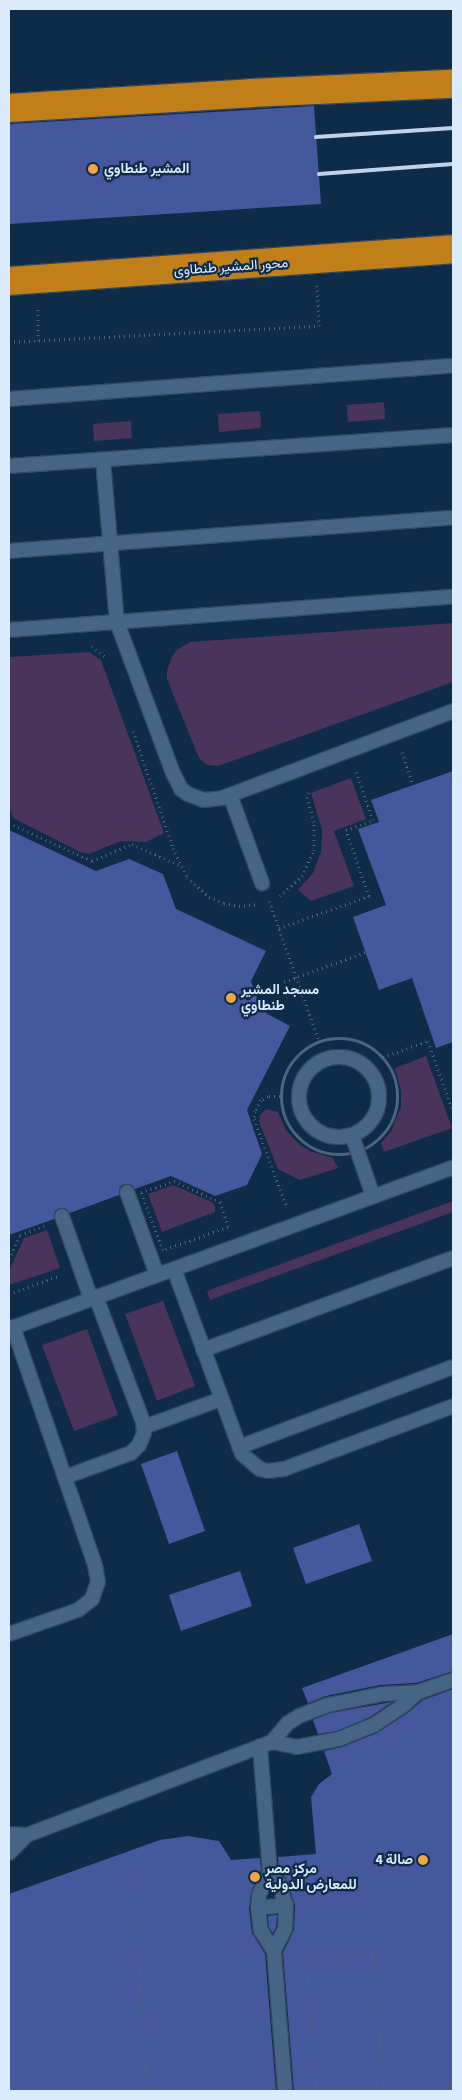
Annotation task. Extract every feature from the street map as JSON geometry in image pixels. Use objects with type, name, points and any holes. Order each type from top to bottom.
[{"type":"highway","points":[[9,108],[251,93],[453,84]]},
{"type":"highway","name":"محور المشير طنطاوى","points":[[9,281],[453,249]]},
{"type":"lane","points":[[9,399],[453,366]]},
{"type":"lane","points":[[9,466],[453,435]]},
{"type":"lane","points":[[103,460],[117,622],[176,781],[181,789],[196,798],[213,800],[453,711]]},
{"type":"lane","points":[[9,551],[453,518]]},
{"type":"lane","points":[[9,630],[453,597]]},
{"type":"lane","points":[[230,795],[262,883]]},
{"type":"lane","points":[[347,1058],[358,1062],[367,1069],[376,1083],[379,1100],[376,1111],[371,1121],[352,1135],[342,1137],[320,1132],[310,1126],[299,1106],[301,1084],[315,1065],[325,1060],[347,1058]]},
{"type":"lane","points":[[352,1135],[373,1196]]},
{"type":"lane","points":[[9,1634],[78,1610],[92,1599],[96,1591],[98,1574],[11,1328],[453,1167]]},
{"type":"lane","points":[[127,1192],[157,1274]]},
{"type":"lane","points":[[62,1216],[144,1428],[142,1439],[131,1453],[65,1477]]},
{"type":"lane","points":[[203,1350],[453,1258]]},
{"type":"lane","points":[[174,1268],[239,1447],[242,1454],[253,1465],[268,1471],[276,1471],[453,1406]]},
{"type":"lane","points":[[239,1447],[453,1367]]},
{"type":"lane","points":[[144,1428],[221,1399]]},
{"type":"lane","points":[[9,1834],[27,1835],[266,1744],[288,1722],[328,1705],[382,1694],[418,1692],[453,1680]]},
{"type":"lane","points":[[266,1744],[297,1747],[339,1739],[374,1725],[404,1705],[418,1692]]},
{"type":"lane","points":[[266,1744],[270,1872],[259,1895],[258,1908],[262,1931],[274,1951],[285,2091]]},
{"type":"lane","points":[[9,1853],[27,1835]]},
{"type":"lane","points":[[270,1872],[278,1882],[286,1905],[285,1929],[274,1951]]},
{"type":"lane","points":[[258,1908],[286,1905]]},
{"type":"path","points":[[9,342],[319,326],[316,260]]},
{"type":"path","points":[[38,280],[38,340]]},
{"type":"path","points":[[278,928],[369,896],[346,830],[373,820],[355,769]]},
{"type":"path","points":[[408,769],[413,785]]},
{"type":"path","points":[[9,823],[92,861],[132,844],[180,865]]},
{"type":"path","points":[[262,883],[319,1041]]},
{"type":"path","points":[[256,992],[366,952]]},
{"type":"path","points":[[333,1038],[354,1040],[373,1048],[383,1057],[396,1082],[396,1110],[383,1134],[373,1143],[358,1151],[330,1154],[305,1143],[287,1123],[280,1096],[287,1068],[307,1047],[319,1041],[333,1038]]},
{"type":"path","points":[[383,1057],[428,1041],[453,1112]]},
{"type":"path","points":[[280,1096],[268,1096],[261,1100],[256,1107],[254,1119],[286,1205]]},
{"type":"path","points":[[174,1181],[220,1202],[228,1227],[163,1250],[141,1192],[174,1181]]},
{"type":"path","points":[[9,1259],[20,1235],[49,1224]]},
{"type":"path","points":[[9,1294],[67,1273]]},
{"type":"path","points":[[134,1878],[147,2091]]},
{"type":"path","points":[[399,1950],[306,1958],[317,2090],[408,2082]]},
{"type":"path","points":[[373,1952],[384,2091]]},
{"type":"shaded area","points":[[384,402],[385,419],[348,422],[347,405]]},
{"type":"shaded area","points":[[260,411],[261,428],[219,432],[218,414]]},
{"type":"shaded area","points":[[131,421],[132,438],[94,441],[93,424]]},
{"type":"shaded area","points":[[453,623],[453,682],[218,766],[207,765],[199,758],[167,679],[167,671],[172,657],[177,650],[190,642]]},
{"type":"shaded area","points":[[89,652],[101,660],[164,833],[146,842],[121,841],[89,854],[80,852],[13,818],[9,805],[9,657]]},
{"type":"shaded area","points":[[351,778],[366,819],[334,831],[354,886],[311,901],[298,890],[313,873],[321,852],[322,830],[311,793]]},
{"type":"shaded area","points":[[426,1056],[452,1128],[384,1152],[381,1143],[391,1131],[401,1107],[401,1091],[395,1068]]},
{"type":"shaded area","points":[[266,1109],[278,1112],[286,1130],[299,1144],[310,1151],[333,1158],[338,1168],[300,1180],[278,1169],[259,1122],[260,1115]]},
{"type":"shaded area","points":[[173,1185],[212,1202],[215,1206],[215,1212],[162,1232],[148,1194]]},
{"type":"shaded area","points":[[453,1201],[453,1212],[210,1300],[207,1291]]},
{"type":"shaded area","points":[[47,1230],[60,1268],[9,1285],[9,1271],[24,1238]]},
{"type":"shaded area","points":[[163,1301],[195,1386],[157,1401],[125,1314]]},
{"type":"shaded area","points":[[87,1329],[118,1415],[74,1431],[42,1345]]},
{"type":"building","name":"المشير طنطاوي","points":[[314,106],[321,204],[9,224],[9,124]]},
{"type":"building","points":[[453,771],[453,1042],[436,1048],[412,978],[379,990],[353,917],[386,905],[358,829],[379,822],[371,800]]},
{"type":"building","points":[[9,830],[96,871],[129,859],[163,874],[176,909],[266,951],[251,981],[262,1011],[290,1026],[247,1110],[262,1154],[247,1185],[215,1196],[171,1176],[135,1189],[132,1185],[124,1184],[120,1187],[119,1195],[70,1213],[64,1208],[59,1208],[54,1214],[54,1219],[9,1235]]},
{"type":"building","points":[[177,1451],[205,1531],[169,1544],[141,1464]]},
{"type":"building","points":[[359,1524],[372,1561],[306,1584],[293,1548]]},
{"type":"building","points":[[240,1571],[252,1606],[181,1631],[169,1595]]},
{"type":"building","points":[[453,1634],[453,1671],[416,1683],[380,1685],[326,1696],[308,1703],[302,1688]]},
{"type":"building","points":[[453,1689],[453,2091],[294,2091],[283,1953],[294,1930],[295,1905],[286,1879],[279,1869],[278,1857],[316,1854],[311,1797],[319,1784],[332,1774],[324,1751],[342,1747],[377,1733],[409,1712],[423,1700]]},
{"type":"building","points":[[392,1702],[370,1717],[337,1731],[318,1734],[313,1720],[330,1713]]},
{"type":"building","points":[[188,1836],[219,1841],[231,1860],[260,1858],[261,1870],[251,1892],[249,1909],[252,1933],[265,1954],[276,2091],[9,2091],[9,1894],[160,1840]]},
{"type":"building","points":[[277,1915],[276,1927],[273,1933],[269,1928],[268,1916]]},
{"type":"railway","points":[[316,137],[453,128]]},
{"type":"railway","points":[[319,174],[453,164]]},
{"type":"place","name":"المشير طنطاوي","points":[[93,169]]},
{"type":"place","name":"مسجد المشير طنطاوي","points":[[231,998]]},
{"type":"place","name":"صالة 4","points":[[423,1860]]},
{"type":"place","name":"مركز مصر للمعارض الدولية","points":[[255,1877]]}]
